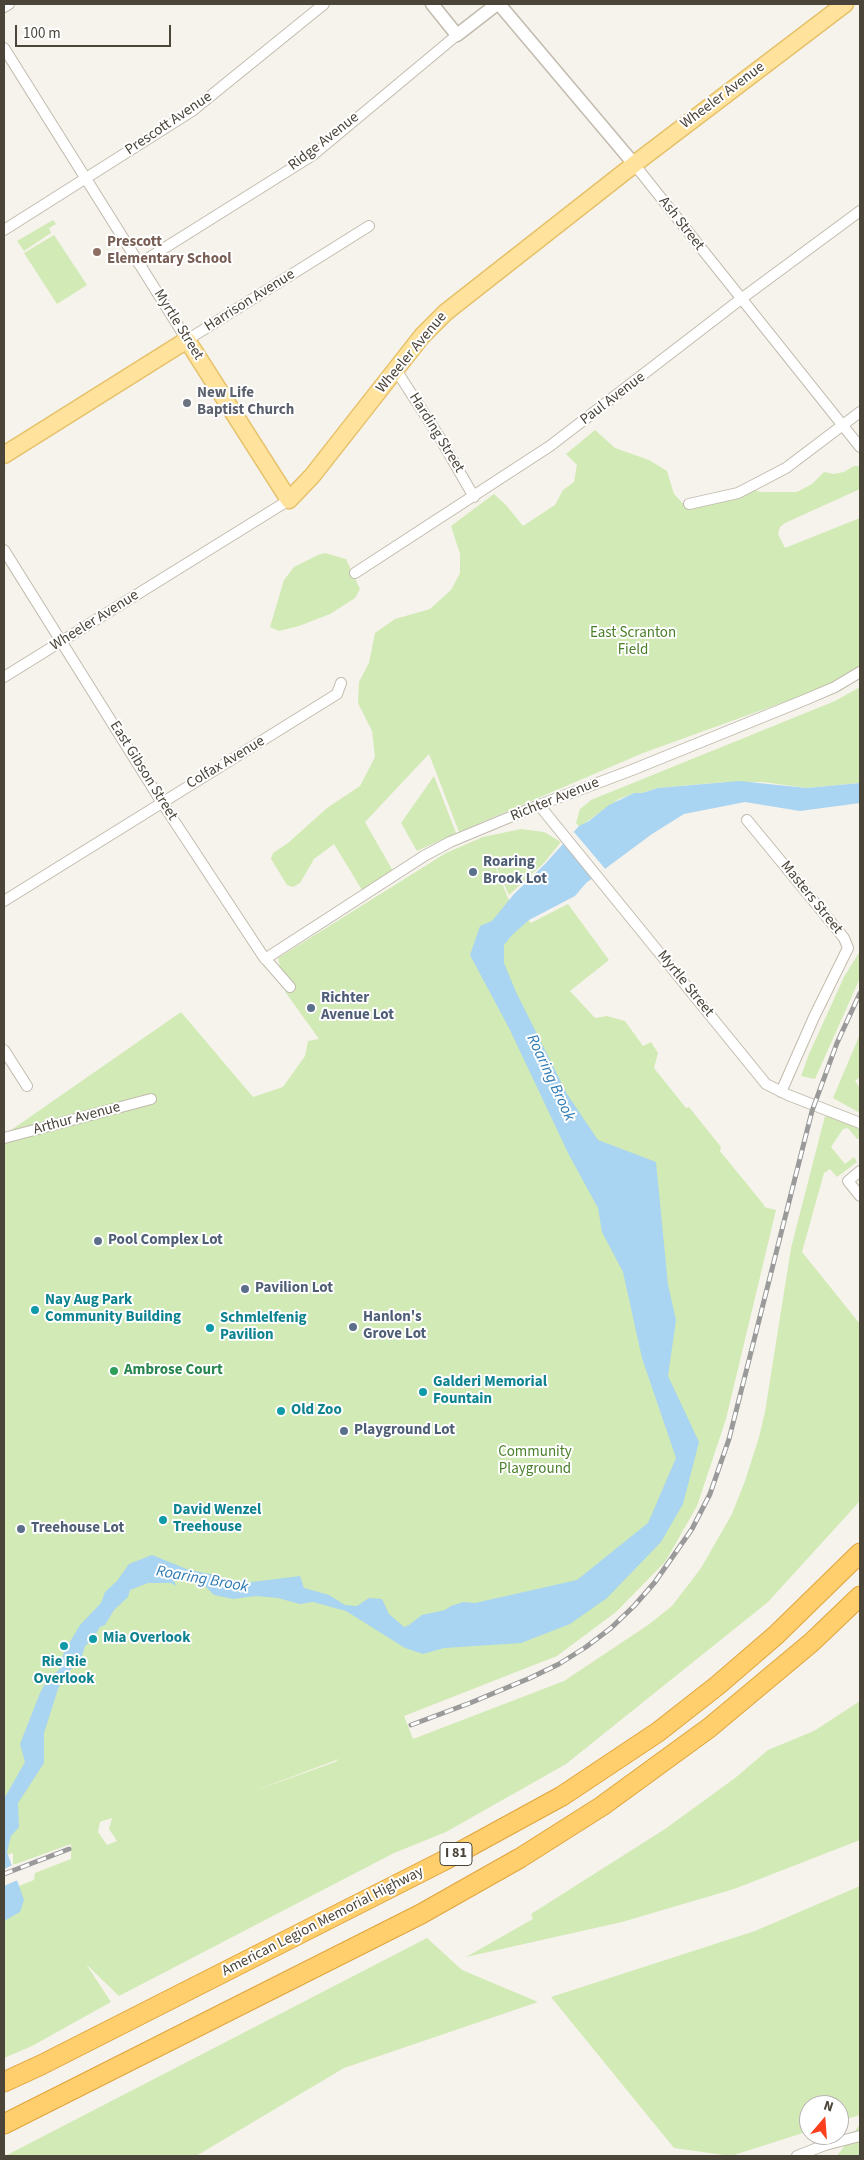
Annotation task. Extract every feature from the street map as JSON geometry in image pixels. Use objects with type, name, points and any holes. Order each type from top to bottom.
[{"type":"highway","name":"American Legion Memorial Highway","points":[[4,2082],[42,2065],[445,1860],[562,1796],[650,1738],[718,1686],[776,1635],[860,1553]]},
{"type":"highway","name":"I 81","points":[[4,2124],[421,1914],[520,1858],[602,1806],[709,1728],[804,1648],[860,1596]]},
{"type":"main road","name":"Wheeler Avenue","points":[[289,500],[312,476],[422,336],[446,312],[634,164],[845,4]]},
{"type":"main road","name":"Harrison Avenue","points":[[4,455],[187,340]]},
{"type":"main road","name":"Myrtle Street","points":[[187,340],[289,500]]},
{"type":"street","points":[[4,7],[9,4]]},
{"type":"street","name":"Prescott Avenue","points":[[4,230],[192,111],[324,4]]},
{"type":"street","points":[[432,4],[457,35]]},
{"type":"street","name":"Ridge Avenue","points":[[139,264],[313,155],[457,35],[498,4]]},
{"type":"street","name":"Ash Street","points":[[498,4],[634,164],[860,447]]},
{"type":"street","name":"Myrtle Street","points":[[4,48],[187,340]]},
{"type":"street","name":"Paul Avenue","points":[[355,573],[474,497],[558,440],[741,299],[860,211]]},
{"type":"street","name":"Harrison Avenue","points":[[187,340],[369,226]]},
{"type":"street","name":"Harding Street","points":[[396,370],[440,438],[474,497]]},
{"type":"street","points":[[689,504],[738,492],[763,480],[797,461],[860,412]]},
{"type":"street","name":"Wheeler Avenue","points":[[4,678],[289,500]]},
{"type":"street","name":"East Gibson Street","points":[[4,550],[161,801],[264,959],[290,987]]},
{"type":"street","name":"Richter Avenue","points":[[264,959],[424,856],[456,840],[539,805],[632,770],[807,699],[835,687],[860,672]]},
{"type":"street","name":"Colfax Avenue","points":[[4,901],[161,801],[337,694],[341,683]]},
{"type":"street","name":"Myrtle Street","points":[[539,805],[766,1084],[781,1092],[860,1123]]},
{"type":"street","name":"Masters Street","points":[[747,820],[844,938],[848,948],[822,1000],[781,1092]]},
{"type":"street","points":[[4,1050],[27,1086]]},
{"type":"street","name":"Arthur Avenue","points":[[4,1138],[151,1099]]},
{"type":"street","points":[[860,1171],[848,1181],[860,1196]]},
{"type":"street","points":[[796,2156],[825,2145],[860,2136]]},
{"type":"green space","points":[[53,220],[56,224],[49,228],[51,233],[24,251],[17,241]]},
{"type":"green space","points":[[54,235],[87,285],[57,304],[24,253]]},
{"type":"green space","name":"East Scranton Field","points":[[595,430],[615,448],[649,460],[667,471],[674,494],[686,507],[748,489],[762,492],[797,492],[812,484],[824,472],[834,474],[844,472],[854,466],[860,466],[860,489],[785,523],[780,527],[778,534],[785,548],[860,518],[860,667],[834,684],[643,753],[459,832],[429,754],[365,822],[393,871],[362,890],[334,844],[314,859],[300,883],[293,887],[287,885],[271,859],[273,853],[288,843],[327,808],[360,786],[375,757],[372,731],[358,703],[359,682],[369,663],[375,633],[395,619],[430,609],[451,590],[460,573],[460,554],[451,526],[494,494],[506,505],[523,526],[555,505],[563,490],[574,482],[577,465],[566,454]]},
{"type":"green space","points":[[325,553],[346,559],[360,589],[355,598],[330,614],[299,626],[279,631],[270,627],[284,580],[294,567]]},
{"type":"green space","points":[[860,687],[860,783],[807,788],[763,782],[725,782],[658,788],[642,793],[634,793],[619,799],[582,825],[579,826],[576,823],[580,809],[591,800],[835,701]]},
{"type":"green space","points":[[434,776],[456,833],[417,851],[401,823]]},
{"type":"green space","name":"Community Playground","points":[[521,829],[544,832],[561,842],[544,863],[509,895],[489,851],[508,898],[531,923],[568,904],[609,960],[570,991],[595,1018],[607,1016],[625,1021],[643,1046],[651,1042],[658,1053],[654,1068],[721,1147],[720,1151],[764,1207],[776,1210],[726,1419],[697,1506],[665,1562],[616,1612],[557,1656],[404,1716],[413,1739],[564,1681],[648,1625],[672,1606],[701,1568],[732,1514],[759,1437],[765,1412],[791,1248],[825,1116],[845,1121],[860,1130],[860,1138],[857,1139],[848,1128],[843,1129],[831,1147],[845,1164],[854,1157],[857,1162],[837,1177],[830,1169],[824,1173],[802,1252],[860,1324],[860,1501],[768,1602],[566,1764],[446,1832],[394,1853],[119,1996],[86,1964],[111,2002],[32,2046],[4,2058],[4,1892],[34,1880],[35,1873],[71,1859],[71,1844],[13,1865],[13,1853],[4,1856],[4,1135],[181,1012],[253,1097],[283,1087],[305,1056],[308,1041],[319,1039],[286,993],[278,958],[446,853],[483,837]],"holes":[[[339,1759],[335,1762],[246,1794]],[[112,1818],[109,1829],[117,1841],[107,1845],[98,1832],[100,1822]]]},
{"type":"green space","points":[[860,951],[860,978],[815,1079],[801,1076],[844,977]]},
{"type":"green space","points":[[860,1034],[860,1077],[855,1081],[860,1088],[860,1113],[833,1098]]},
{"type":"green space","points":[[860,1701],[860,1840],[734,1889],[622,1922],[466,1957],[533,1919],[531,1914],[665,1829],[735,1778],[768,1750],[814,1731]]},
{"type":"green space","points":[[860,1886],[860,2115],[849,2118],[849,2095],[799,2095],[799,2134],[731,2156],[674,2148],[551,1997],[755,1931]]},
{"type":"green space","points":[[427,1938],[462,1970],[538,2002],[344,2068],[196,2156],[5,2156]]},
{"type":"green space","points":[[860,2124],[860,2156],[837,2156],[845,2145],[849,2145],[849,2139]]},
{"type":"water","name":"Roaring Brook","points":[[739,781],[807,788],[860,783],[860,803],[800,811],[745,802],[684,814],[652,834],[586,883],[575,896],[529,920],[504,945],[504,963],[516,992],[567,1094],[598,1140],[656,1162],[668,1285],[676,1320],[668,1376],[699,1442],[683,1504],[661,1542],[607,1598],[570,1624],[521,1643],[444,1648],[423,1654],[405,1648],[346,1611],[313,1602],[300,1604],[278,1598],[256,1596],[233,1599],[214,1595],[205,1586],[197,1582],[190,1583],[188,1578],[178,1575],[173,1578],[176,1586],[171,1583],[148,1583],[130,1590],[128,1597],[114,1610],[105,1625],[100,1627],[93,1639],[85,1646],[82,1656],[64,1678],[58,1689],[44,1733],[44,1763],[18,1803],[19,1827],[11,1836],[7,1852],[24,1900],[20,1912],[4,1921],[4,1799],[25,1762],[20,1744],[40,1693],[48,1678],[59,1670],[64,1652],[80,1625],[101,1603],[105,1592],[117,1581],[129,1564],[152,1555],[189,1570],[211,1574],[223,1580],[252,1582],[300,1576],[304,1588],[329,1595],[345,1605],[357,1606],[369,1598],[382,1599],[389,1614],[404,1627],[422,1615],[445,1610],[463,1602],[475,1603],[577,1580],[648,1523],[676,1458],[642,1358],[623,1272],[602,1232],[598,1208],[569,1155],[510,1030],[470,955],[480,926],[492,921],[514,894],[545,864],[579,826],[589,821],[609,805],[634,793],[642,793],[658,788]]},
{"type":"pier","points":[[574,832],[607,871],[594,880],[561,841]]},
{"type":"pier","points":[[15,1864],[20,1879],[4,1886],[4,1869]]},
{"type":"railway","points":[[411,1725],[530,1678],[559,1664],[586,1647],[611,1628],[634,1606],[655,1582],[692,1529],[710,1494],[729,1439],[812,1111],[837,1043],[860,993]]},
{"type":"railway","points":[[4,1874],[69,1849]]},
{"type":"place","name":"Prescott Elementary School","points":[[97,252]]},
{"type":"place","name":"New Life Baptist Church","points":[[187,403]]},
{"type":"place","name":"Roaring Brook Lot","points":[[473,872]]},
{"type":"place","name":"Richter Avenue Lot","points":[[311,1008]]},
{"type":"place","name":"Pool Complex Lot","points":[[98,1241]]},
{"type":"place","name":"Pavilion Lot","points":[[245,1289]]},
{"type":"place","name":"Nay Aug Park Community Building","points":[[35,1310]]},
{"type":"place","name":"Hanlon's Grove Lot","points":[[353,1327]]},
{"type":"place","name":"Schmlelfenig Pavilion","points":[[210,1328]]},
{"type":"place","name":"Ambrose Court","points":[[114,1371]]},
{"type":"place","name":"Galderi Memorial Fountain","points":[[423,1392]]},
{"type":"place","name":"Old Zoo","points":[[281,1411]]},
{"type":"place","name":"Playground Lot","points":[[344,1431]]},
{"type":"place","name":"David Wenzel Treehouse","points":[[163,1520]]},
{"type":"place","name":"Treehouse Lot","points":[[21,1529]]},
{"type":"place","name":"Mia Overlook","points":[[93,1639]]},
{"type":"place","name":"Rie Rie Overlook","points":[[64,1646]]}]
